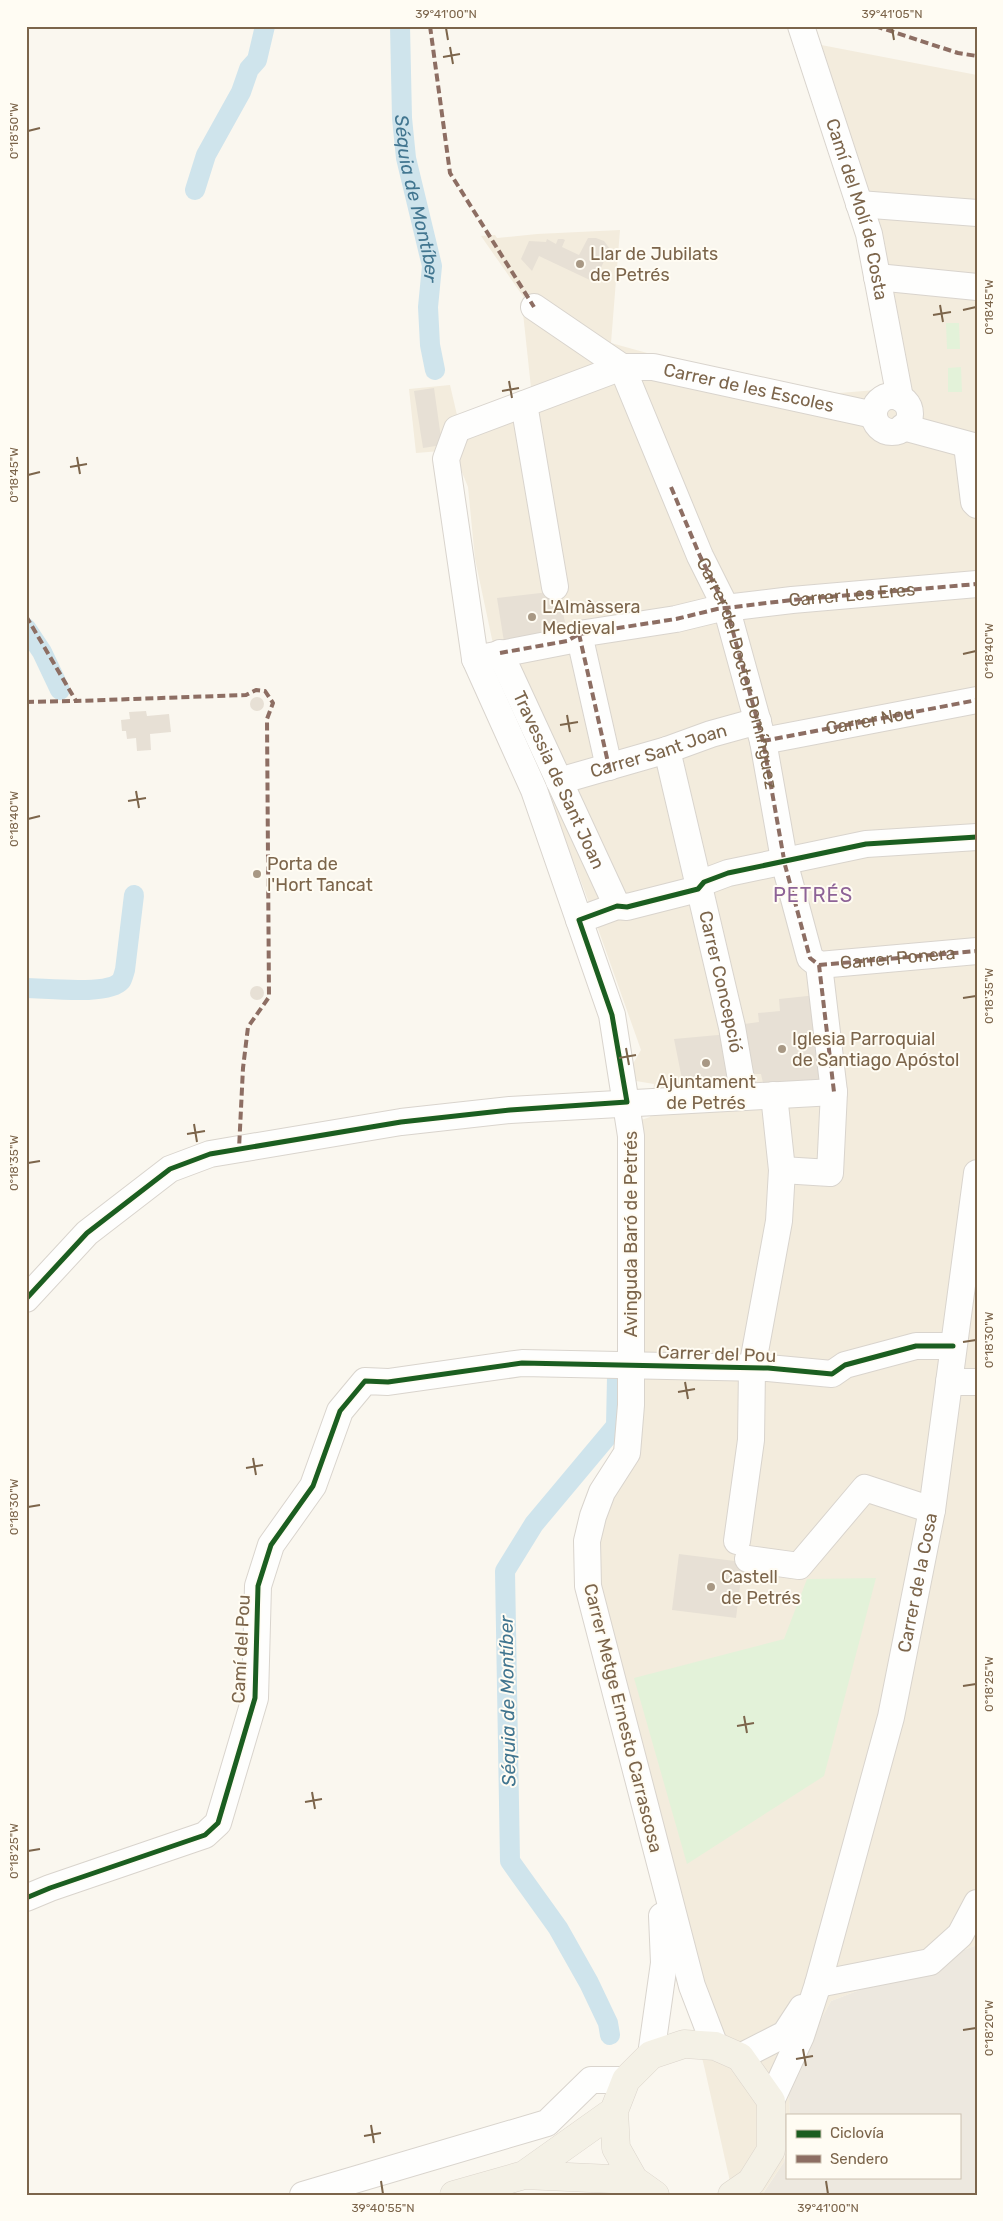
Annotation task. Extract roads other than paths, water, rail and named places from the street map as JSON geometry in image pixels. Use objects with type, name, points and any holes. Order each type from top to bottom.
[{"type":"main road","points":[[645,2187],[616,2148],[614,2111],[626,2080],[651,2055],[684,2044],[714,2046],[740,2058],[771,2101],[771,2150],[745,2191]]},
{"type":"main road","points":[[454,2195],[524,2175],[614,2111]]},
{"type":"main road","points":[[524,2175],[645,2187]]},
{"type":"street","name":"Camí del Molí de Costa","points":[[801,26],[869,234],[900,398]]},
{"type":"street","points":[[859,204],[977,213]]},
{"type":"street","points":[[877,277],[977,287]]},
{"type":"street","points":[[534,308],[622,367]]},
{"type":"street","points":[[555,587],[524,404],[622,367]]},
{"type":"street","name":"Carrer de les Escoles","points":[[622,367],[653,367],[874,415]]},
{"type":"street","name":"Carrer del Doctor Domínguez","points":[[622,367],[700,556],[727,610],[760,731],[784,860],[810,958],[819,965],[834,1092],[830,1173],[782,1170]]},
{"type":"street","points":[[903,428],[910,415],[907,405],[900,398],[890,396],[881,400],[875,408],[874,415],[876,422],[884,429],[894,431],[903,428],[972,446],[974,502],[977,505]]},
{"type":"street","name":"Avinguda Baró de Petrés","points":[[524,404],[457,429],[446,458],[475,659],[534,790],[612,1015],[631,1136],[632,1365]]},
{"type":"street","name":"Carrer Les Eres","points":[[475,659],[567,640],[580,634],[676,619],[717,609],[727,610],[792,600],[977,584]]},
{"type":"street","points":[[580,634],[609,767]]},
{"type":"street","name":"Travessia de Sant Joan","points":[[500,653],[617,906]]},
{"type":"street","name":"Carrer Nou","points":[[760,731],[977,700]]},
{"type":"street","name":"Carrer Sant Joan","points":[[559,781],[667,750],[712,734],[760,731]]},
{"type":"street","name":"Carrer Concepció","points":[[667,750],[698,890],[732,1027],[744,1097]]},
{"type":"street","points":[[579,920],[617,906],[627,907],[698,890],[704,882],[728,873],[784,860],[866,844],[977,836]]},
{"type":"street","name":"Carrer Ponera","points":[[819,965],[977,950]]},
{"type":"street","points":[[26,1299],[87,1233],[170,1169],[210,1154],[401,1122],[510,1110],[834,1092]]},
{"type":"street","points":[[774,1095],[782,1170],[779,1221],[752,1368],[751,1440],[743,1550],[799,1566],[865,1488],[932,1510]]},
{"type":"street","name":"Carrer de la Cosa","points":[[771,2101],[801,2036],[818,1984],[890,1717],[932,1510],[977,1173]]},
{"type":"street","name":"Carrer del Pou","points":[[632,1365],[752,1368],[832,1374],[845,1365],[916,1346],[953,1346]]},
{"type":"street","name":"Camí del Pou","points":[[26,1898],[50,1888],[206,1835],[218,1822],[255,1698],[258,1586],[268,1553],[271,1545],[313,1486],[340,1411],[365,1381],[388,1382],[522,1363],[632,1365]]},
{"type":"street","name":"Carrer Metge Ernesto Carrascosa","points":[[632,1365],[627,1453],[602,1492],[593,1516],[588,1541],[588,1586],[661,1871]]},
{"type":"street","points":[[949,1382],[977,1382]]},
{"type":"street","points":[[661,1871],[692,1986],[714,2046]]},
{"type":"street","points":[[651,2055],[664,1963],[661,1871]]},
{"type":"street","points":[[818,1984],[930,1962],[960,1936],[977,1903]]},
{"type":"street","name":"Carrer de la Cosa","points":[[740,2058],[785,2034],[818,1984]]},
{"type":"street","points":[[303,2195],[547,2123],[592,2080],[626,2080]]},
{"type":"waterway","points":[[195,190],[206,155],[241,92],[249,69],[257,60],[265,26]]},
{"type":"waterway","name":"Séquia de Montíber","points":[[400,26],[402,118],[406,158],[432,266],[428,307],[430,345],[435,370]]},
{"type":"waterway","points":[[26,628],[42,652],[60,690]]},
{"type":"waterway","points":[[26,988],[91,990],[114,986],[121,981],[125,970],[134,895]]},
{"type":"waterway","name":"Séquia de Montíber","points":[[610,2035],[608,2023],[589,1983],[558,1928],[510,1861],[505,1571],[534,1524],[616,1426],[617,1377]]},
{"type":"place","name":"Llar de Jubilats de Petrés","points":[[580,264]]},
{"type":"place","name":"L'Almàssera Medieval","points":[[532,617]]},
{"type":"place","name":"Porta de l'Hort Tancat","points":[[257,874]]},
{"type":"place","name":"Iglesia Parroquial de Santiago Apóstol","points":[[782,1049]]},
{"type":"place","name":"Ajuntament de Petrés","points":[[706,1063]]},
{"type":"place","name":"Castell de Petrés","points":[[711,1587]]},
{"type":"district","name":"PETRÉS","points":[[813,895]]}]
